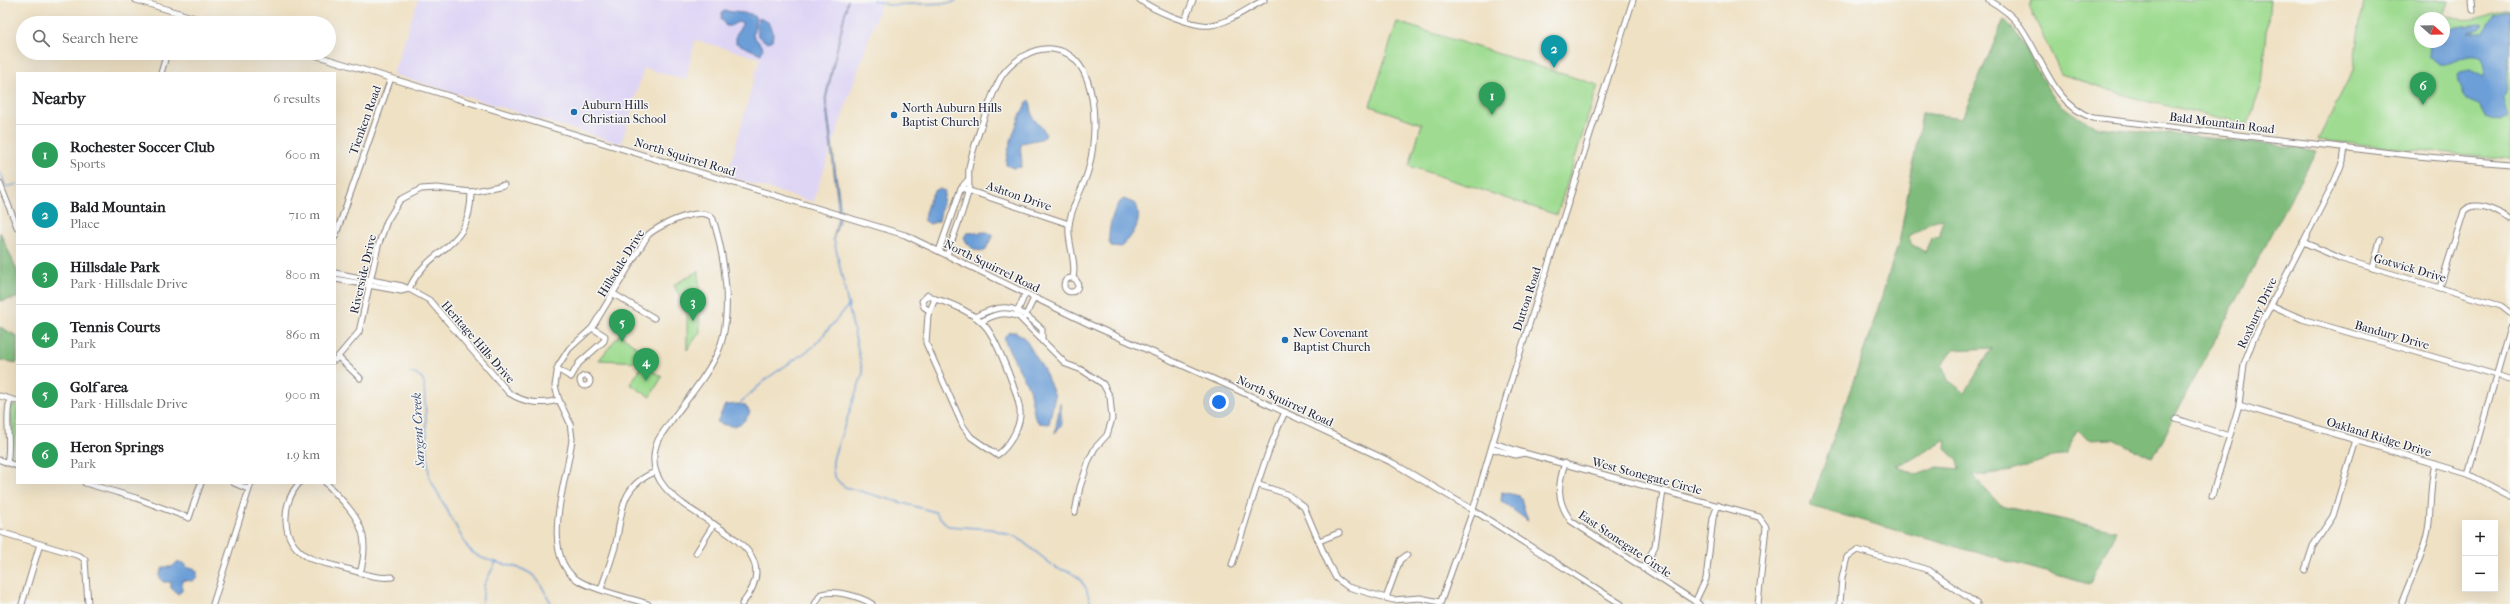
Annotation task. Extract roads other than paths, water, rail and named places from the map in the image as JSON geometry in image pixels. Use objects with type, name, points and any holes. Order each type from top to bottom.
[{"type":"street","points":[[136,0],[189,16]]},
{"type":"street","points":[[1140,0],[1185,20],[1212,25],[1264,0]]},
{"type":"street","points":[[1185,20],[1193,0]]},
{"type":"street","name":"Dutton Road","points":[[1440,603],[1493,449],[1511,381],[1633,0]]},
{"type":"street","name":"Bald Mountain Road","points":[[1989,0],[2010,14],[2020,25],[2047,74],[2064,98],[2073,109],[2085,115],[2107,120],[2345,148],[2510,164]]},
{"type":"street","points":[[2472,0],[2473,10]]},
{"type":"street","points":[[947,255],[969,190],[968,180],[974,153],[994,93],[1003,75],[1014,63],[1034,51],[1048,48],[1061,51],[1076,60],[1083,71],[1091,95],[1094,118],[1091,158],[1069,224],[1073,278]]},
{"type":"street","points":[[161,72],[164,60]]},
{"type":"street","name":"North Squirrel Road","points":[[331,60],[905,235],[1025,294],[1285,412],[1393,463],[1473,510],[1621,604]]},
{"type":"street","name":"Tienken Road","points":[[336,235],[391,78]]},
{"type":"street","name":"Roxbury Drive","points":[[2212,496],[2229,436],[2240,405],[2244,364],[2271,305],[2339,171],[2345,148]]},
{"type":"street","points":[[939,251],[961,188],[968,180]]},
{"type":"street","points":[[0,184],[16,224]]},
{"type":"street","name":"Riverside Drive","points":[[336,358],[358,332],[369,282],[387,221],[400,200],[421,189],[437,188],[470,192],[504,185]]},
{"type":"street","name":"Ashton Drive","points":[[961,188],[1069,224]]},
{"type":"street","points":[[409,289],[420,270],[462,232],[468,217],[470,192]]},
{"type":"street","points":[[2440,287],[2464,211],[2472,205],[2510,218]]},
{"type":"street","name":"Hillsdale Drive","points":[[648,604],[581,582],[574,578],[563,566],[557,551],[556,535],[572,439],[570,423],[558,400],[555,386],[557,369],[563,356],[592,328],[643,241],[654,230],[675,220],[696,214],[710,215],[724,261],[725,304],[722,339],[716,356],[658,440],[655,447],[655,472]]},
{"type":"street","points":[[951,218],[958,221]]},
{"type":"street","points":[[2374,268],[2380,240]]},
{"type":"street","name":"Gotwick Drive","points":[[2303,242],[2329,254],[2501,306],[2510,313]]},
{"type":"street","name":"Heritage Hills Drive","points":[[336,273],[401,291],[409,289],[429,300],[509,393],[523,400],[536,403],[558,400]]},
{"type":"street","name":"Heritage Hills Drive","points":[[336,279],[369,282]]},
{"type":"street","points":[[612,293],[654,318]]},
{"type":"street","points":[[1017,313],[1025,294]]},
{"type":"street","points":[[930,311],[924,307],[922,300],[928,295],[975,317],[981,322],[994,342],[1019,404],[1020,416],[1017,427],[1008,444],[997,455],[971,438],[963,426],[926,343],[926,330],[930,311],[935,299]]},
{"type":"street","points":[[1025,317],[1034,298]]},
{"type":"street","name":"Bandury Drive","points":[[2271,305],[2302,319],[2510,380]]},
{"type":"street","points":[[975,317],[991,309],[1010,307],[1042,329],[1042,342],[1066,364],[1082,370],[1099,381],[1110,397],[1112,419],[1107,435],[1095,448],[1090,460],[1080,487],[1075,512]]},
{"type":"street","points":[[981,322],[993,315],[1017,313]]},
{"type":"street","points":[[571,377],[579,363],[604,341],[605,336],[592,328]]},
{"type":"street","points":[[2468,474],[2510,328]]},
{"type":"street","points":[[336,358],[360,378]]},
{"type":"street","points":[[557,369],[580,382]]},
{"type":"street","points":[[0,396],[16,401]]},
{"type":"street","points":[[7,462],[10,440],[6,418],[10,400]]},
{"type":"street","name":"Oakland Ridge Drive","points":[[2240,405],[2468,474],[2510,496]]},
{"type":"street","points":[[1232,565],[1259,485],[1269,447],[1285,412]]},
{"type":"street","points":[[2176,419],[2229,436]]},
{"type":"street","points":[[2305,570],[2313,546],[2333,516],[2356,440]]},
{"type":"street","name":"West Stonegate Circle","points":[[1494,442],[1524,453],[1753,514],[1763,521],[1766,528],[1758,604]]},
{"type":"street","name":"West Stonegate Circle","points":[[1493,449],[1516,455],[1524,453]]},
{"type":"street","points":[[0,460],[16,466]]},
{"type":"street","name":"East Stonegate Circle","points":[[1565,464],[1559,482],[1559,497],[1568,518],[1578,527],[1697,603]]},
{"type":"street","points":[[2402,602],[2425,541],[2429,523],[2430,485],[2435,464]]},
{"type":"street","points":[[601,589],[615,546],[623,504],[627,493],[639,480],[655,472],[668,494],[714,524],[750,552],[754,561],[752,586],[742,604]]},
{"type":"street","points":[[88,484],[130,496],[189,518],[202,484]]},
{"type":"street","points":[[236,484],[248,489]]},
{"type":"street","points":[[213,604],[250,484]]},
{"type":"street","points":[[298,484],[290,496],[286,508],[287,529],[300,551],[313,559],[360,572],[375,578],[392,577]]},
{"type":"street","points":[[327,484],[349,509],[363,531],[365,549],[360,572]]},
{"type":"street","points":[[1259,485],[1287,494],[1304,507],[1336,578],[1348,587],[1386,598],[1406,600],[1420,598],[1440,603]]},
{"type":"street","points":[[1643,569],[1655,546],[1663,491]]},
{"type":"street","points":[[1697,603],[1706,579],[1713,518],[1718,505]]},
{"type":"street","points":[[696,553],[714,524]]},
{"type":"street","points":[[0,532],[80,556],[85,560],[88,604]]},
{"type":"street","points":[[1319,541],[1339,533]]},
{"type":"street","points":[[22,604],[40,544]]},
{"type":"street","points":[[1840,604],[1842,578],[1847,557],[1857,550],[1929,570],[1977,604]]},
{"type":"street","points":[[1386,598],[1400,560],[1407,555]]},
{"type":"street","points":[[815,604],[821,594],[826,592],[860,599],[872,604]]},
{"type":"street","points":[[1406,600],[1414,604]]},
{"type":"water","points":[[848,0],[826,99],[840,205],[840,218],[833,240],[838,217],[838,205],[825,99]]},
{"type":"water","points":[[2510,10],[2510,43],[2507,80],[2503,98],[2508,117],[2500,121],[2485,116],[2479,105],[2469,101],[2464,95],[2457,76],[2459,72],[2470,70],[2484,77],[2485,67],[2482,58],[2471,56],[2451,63],[2440,64],[2428,56],[2429,48],[2450,48],[2450,29],[2480,24],[2482,25],[2479,29],[2468,32],[2483,32],[2494,15]]},
{"type":"water","points":[[726,11],[751,14],[756,18],[753,35],[763,48],[761,54],[736,43],[736,35],[743,23],[738,22],[730,26],[726,26],[721,19],[722,12]]},
{"type":"water","points":[[759,18],[768,22],[773,34],[772,41],[766,42],[758,36],[756,26]]},
{"type":"water","points":[[1030,100],[1033,118],[1044,130],[1046,136],[1041,139],[1022,143],[1021,167],[1013,168],[1006,165],[1008,151],[1022,111]]},
{"type":"water","points":[[939,189],[945,191],[939,221],[930,224],[924,220],[925,213],[934,191]]},
{"type":"water","points":[[1124,199],[1136,204],[1138,210],[1138,222],[1130,238],[1121,247],[1111,246],[1109,242],[1110,224],[1117,206]]},
{"type":"water","points":[[987,232],[993,235],[985,251],[972,248],[964,237],[967,233]]},
{"type":"water","points":[[1009,332],[1016,332],[1024,337],[1044,370],[1055,396],[1049,424],[1039,423],[1035,418],[1029,388],[1006,344],[1004,337]]},
{"type":"water","points":[[1060,403],[1062,424],[1055,433]]},
{"type":"water","points":[[725,405],[745,405],[750,412],[744,421],[740,424],[732,426],[717,422]]},
{"type":"water","points":[[1502,492],[1520,496],[1528,521],[1501,501]]},
{"type":"water","points":[[177,562],[184,563],[188,568],[194,568],[197,571],[197,577],[193,581],[182,580],[182,591],[178,594],[171,588],[171,582],[163,582],[159,576],[163,567],[172,567]]},
{"type":"waterway","points":[[873,0],[888,5],[951,3],[957,0]]},
{"type":"waterway","points":[[0,171],[6,187],[16,184]]},
{"type":"waterway","points":[[834,240],[863,373],[834,456],[833,470],[837,480],[845,487],[935,512],[948,526],[991,529],[1017,537],[1056,568],[1070,572],[1079,578],[1086,588],[1091,604]]},
{"type":"waterway","points":[[741,402],[769,377],[813,347],[849,305]]},
{"type":"waterway","name":"Sargent Creek","points":[[410,372],[421,377],[424,383],[429,477],[466,545],[472,552],[480,557],[527,571],[535,577],[552,604]]},
{"type":"waterway","points":[[482,604],[484,585],[496,562]]},
{"type":"place","name":"Bald Mountain","points":[[1554,68]]},
{"type":"place","name":"Heron Springs","points":[[2423,105]]},
{"type":"place","name":"Auburn Hills Christian School","points":[[574,112]]},
{"type":"place","name":"North Auburn Hills Baptist Church","points":[[894,115]]},
{"type":"place","name":"Rochester Soccer Club","points":[[1492,115]]},
{"type":"place","name":"Hillsdale Park","points":[[693,321]]},
{"type":"place","name":"New Covenant Baptist Church","points":[[1285,340]]},
{"type":"place","name":"Golf area","points":[[622,342]]},
{"type":"place","name":"Tennis Courts","points":[[646,381]]}]
